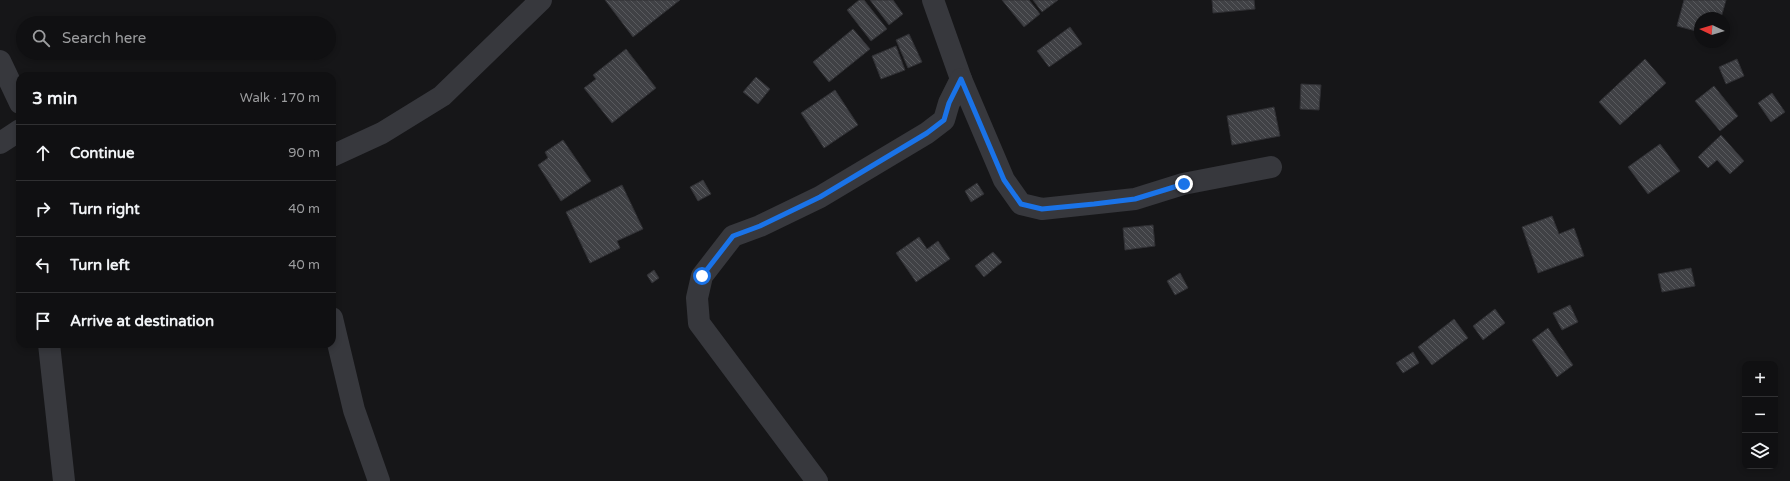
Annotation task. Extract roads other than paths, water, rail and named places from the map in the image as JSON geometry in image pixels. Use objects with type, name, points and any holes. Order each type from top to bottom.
[{"type":"street","points":[[336,154],[382,133],[442,96],[541,0]]},
{"type":"street","points":[[933,0],[961,79],[1004,180],[1021,204],[1042,209],[1135,199],[1184,184],[1271,167]]},
{"type":"street","points":[[0,62],[16,95]]},
{"type":"street","points":[[817,481],[700,323],[698,298],[702,276],[733,236],[760,226],[820,197],[927,133],[944,120],[949,103],[961,79]]},
{"type":"street","points":[[0,143],[16,133]]},
{"type":"street","points":[[336,335],[354,410],[379,481]]},
{"type":"street","points":[[49,348],[64,481]]}]
